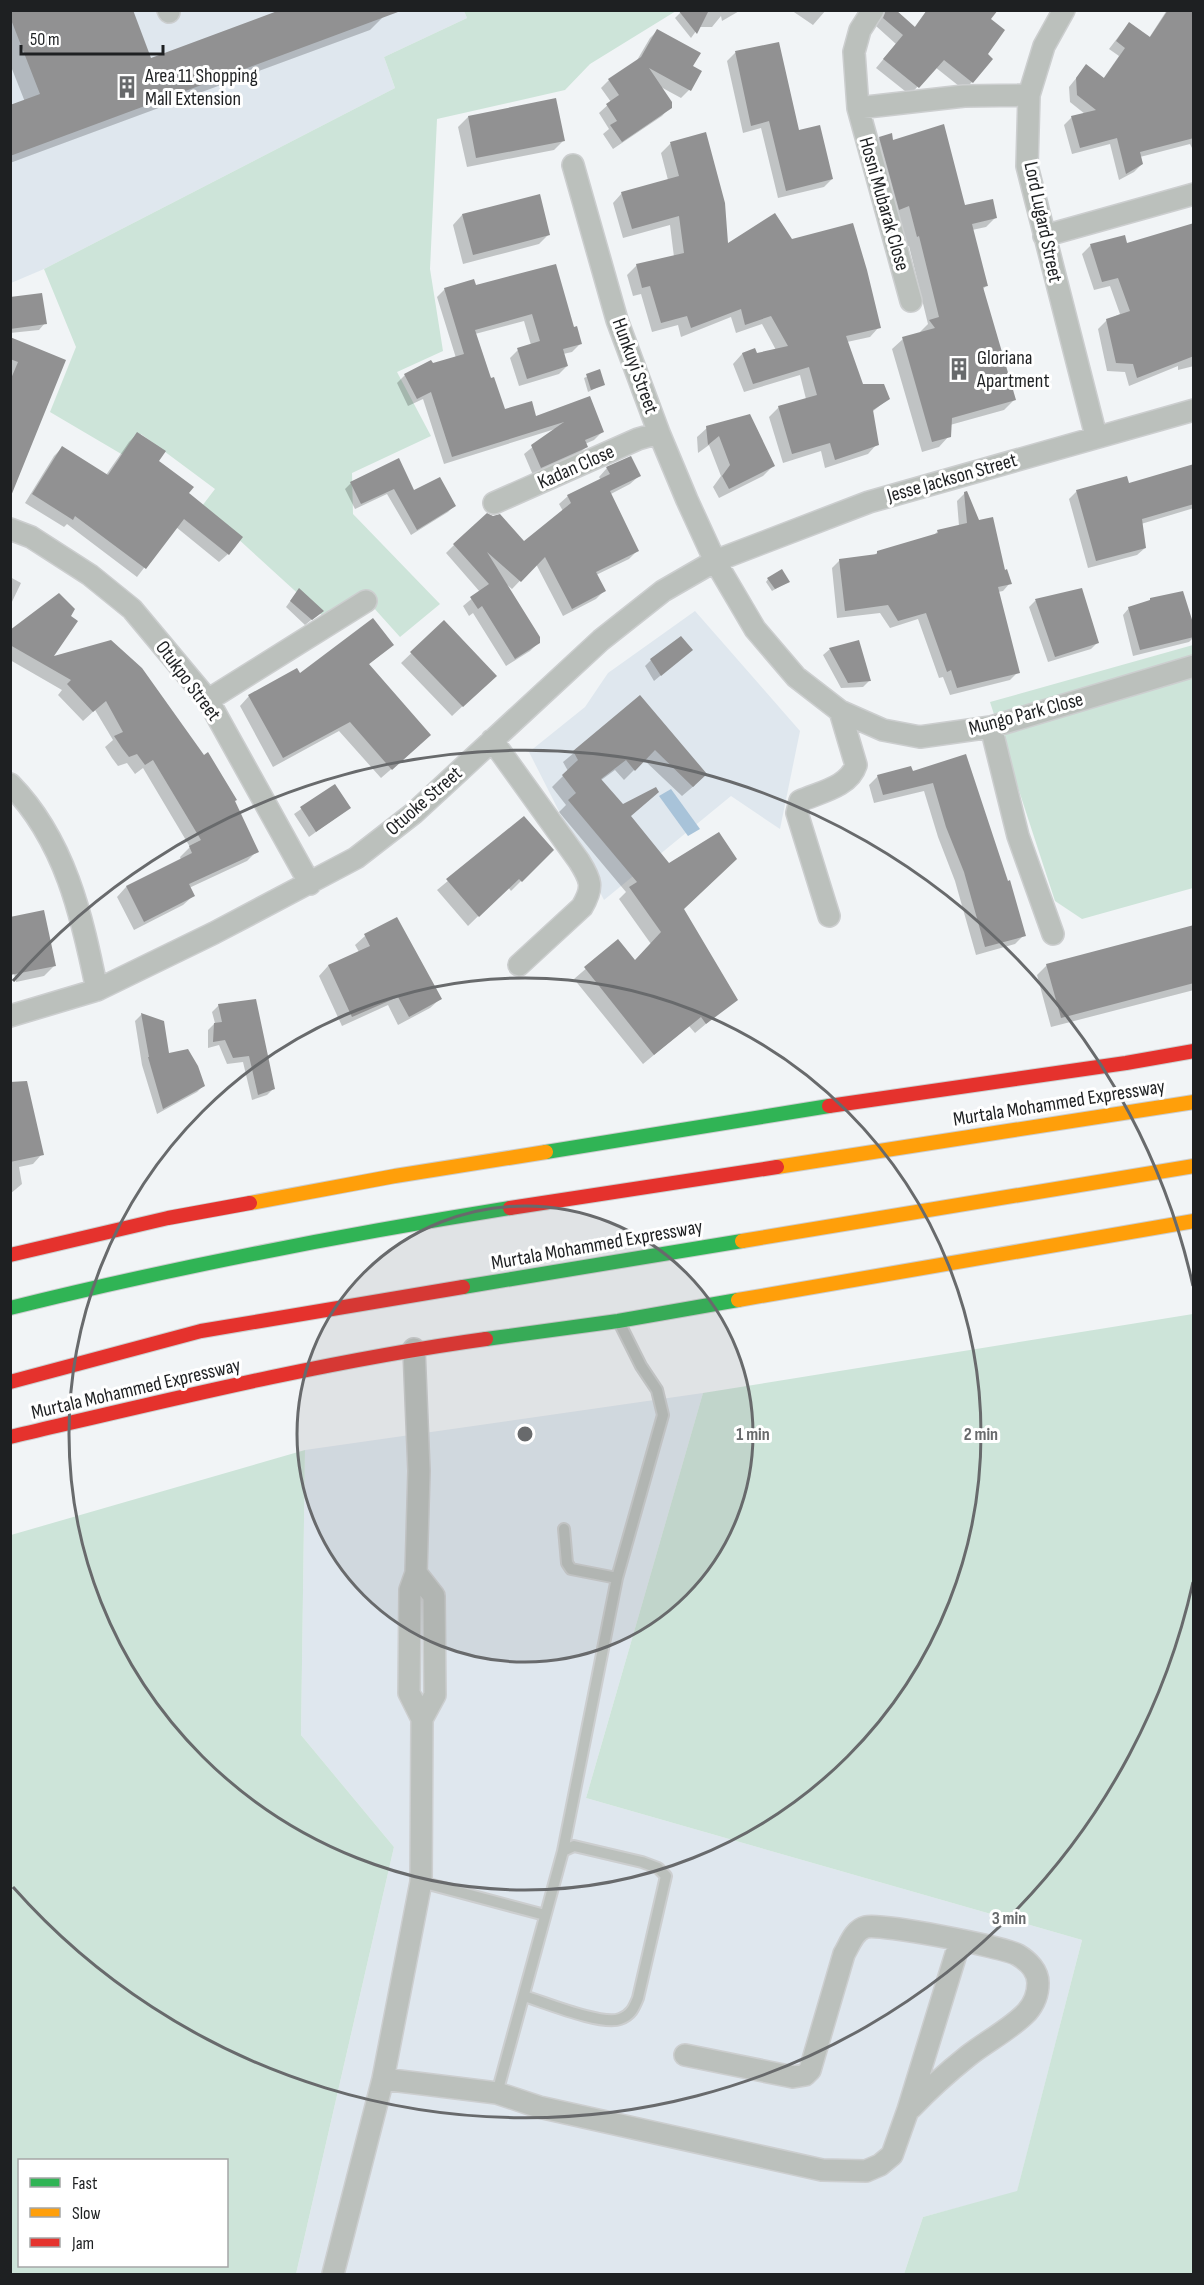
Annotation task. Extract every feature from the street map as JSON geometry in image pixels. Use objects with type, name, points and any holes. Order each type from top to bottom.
[{"type":"highway","name":"Murtala Mohammed Expressway","points":[[10,1254],[168,1218],[395,1176],[866,1100],[1126,1063],[1194,1051]]},
{"type":"highway","name":"Murtala Mohammed Expressway","points":[[10,1308],[128,1279],[318,1240],[1194,1102]]},
{"type":"highway","name":"Murtala Mohammed Expressway","points":[[10,1382],[201,1331],[1194,1166]]},
{"type":"highway","name":"Murtala Mohammed Expressway","points":[[10,1437],[212,1390],[414,1348],[618,1321],[1194,1221]]},
{"type":"street","name":"Hosni Mubarak Close","points":[[873,10],[860,30],[854,52],[858,108],[911,301]]},
{"type":"street","name":"Lord Lugard Street","points":[[1064,10],[1044,46],[1029,95],[1027,166],[1096,436]]},
{"type":"street","name":"Hosni Mubarak Close","points":[[858,108],[964,96],[1029,95]]},
{"type":"street","name":"Hunkuyi Street","points":[[573,165],[617,320],[659,433],[715,561]]},
{"type":"street","points":[[1044,236],[1194,194]]},
{"type":"street","name":"Jesse Jackson Street","points":[[715,561],[869,502],[1194,410]]},
{"type":"street","name":"Kadan Close","points":[[494,503],[638,439],[659,433]]},
{"type":"street","name":"Otukpo Street","points":[[10,529],[31,537],[90,575],[132,609],[208,700],[310,884]]},
{"type":"street","name":"Mungo Park Close","points":[[715,561],[754,629],[796,677],[840,711],[883,730],[920,737],[991,728],[1194,666]]},
{"type":"street","name":"Otuoke Street","points":[[10,1016],[98,990],[310,884],[356,858],[414,813],[601,640],[663,591],[715,561]]},
{"type":"street","points":[[208,700],[366,601]]},
{"type":"street","points":[[829,916],[797,813],[800,801],[846,781],[853,774],[856,765],[840,711]]},
{"type":"street","points":[[991,728],[1018,836],[1053,934]]},
{"type":"street","points":[[492,740],[579,861],[591,886],[590,895],[582,907],[519,965]]},
{"type":"street","points":[[10,784],[26,800],[59,854],[82,919],[98,990]]},
{"type":"street","points":[[333,2274],[383,2079],[421,1882],[422,1719],[435,1695],[434,1596],[416,1573],[419,1471],[414,1348]]},
{"type":"street","points":[[685,2055],[801,2077],[810,2070],[844,1954],[859,1931],[865,1927],[882,1926],[960,1941],[1016,1953],[1027,1961],[1036,1972],[1038,1982],[1036,1999],[1026,2013],[968,2056],[934,2084],[908,2110]]},
{"type":"street","points":[[383,2079],[497,2093],[550,2109],[822,2170],[866,2171],[892,2156],[960,1941]]},
{"type":"lane","points":[[497,2093],[563,1851],[617,1578],[663,1415],[657,1390],[641,1366],[618,1321]]},
{"type":"lane","points":[[564,1529],[567,1563],[571,1569],[617,1578]]},
{"type":"lane","points":[[524,1996],[598,2019],[618,2020],[631,2013],[638,1998],[666,1876],[658,1868],[642,1862],[574,1846],[563,1851]]},
{"type":"lane","points":[[421,1882],[545,1915]]},
{"type":"shaded area","points":[[11,11],[464,11],[467,18],[384,57],[395,88],[44,269],[11,283]]},
{"type":"shaded area","points":[[695,611],[800,731],[780,829],[731,796],[604,900],[529,752],[585,707],[608,673]]},
{"type":"shaded area","points":[[703,1393],[586,1798],[1082,1940],[1017,2192],[923,2217],[904,2274],[296,2274],[394,1847],[301,1735],[305,1450]]},
{"type":"green space","points":[[464,11],[676,11],[590,64],[565,90],[437,119],[430,269],[443,351],[397,372],[431,436],[352,473],[353,514],[440,604],[400,637],[373,607],[328,621],[202,506],[215,489],[141,434],[123,455],[50,412],[76,347],[44,269],[395,88],[384,57],[467,18]]},
{"type":"green space","points":[[1193,645],[1193,888],[1082,919],[1055,901],[990,702]]},
{"type":"green space","points":[[1193,1314],[1193,2274],[904,2274],[923,2217],[1017,2191],[1082,1940],[586,1798],[703,1393]]},
{"type":"green space","points":[[305,1450],[301,1735],[394,1847],[296,2274],[11,2274],[11,1535]]},
{"type":"water","points":[[671,789],[700,829],[688,836],[659,796]]},
{"type":"building","name":"Area 11 Shopping Mall Extension","points":[[10,10],[133,10],[151,58],[280,10],[398,10],[398,12],[10,156],[10,105],[40,94],[10,17]]},
{"type":"building","points":[[678,10],[709,10],[697,34]]},
{"type":"building","points":[[886,10],[896,10],[915,27],[927,10],[998,10],[991,19],[1005,30],[988,54],[993,59],[973,83],[944,60],[919,88],[883,59],[903,35],[883,18]]},
{"type":"building","points":[[1168,10],[1194,10],[1194,138],[1140,152],[1143,164],[1126,174],[1117,138],[1080,148],[1071,116],[1096,110],[1077,95],[1076,78],[1086,64],[1104,78],[1125,48],[1116,41],[1129,22],[1150,37]]},
{"type":"building","points":[[657,29],[701,53],[693,66],[702,71],[691,91],[649,68],[672,102],[672,108],[622,142],[610,125],[617,121],[606,104],[619,95],[608,79],[641,57]]},
{"type":"building","points":[[779,42],[799,130],[820,125],[833,179],[786,191],[769,121],[751,126],[735,51]]},
{"type":"building","points":[[556,98],[565,141],[476,158],[468,116]]},
{"type":"building","points":[[944,124],[965,205],[993,199],[997,218],[972,224],[988,286],[983,287],[1016,400],[952,418],[951,437],[932,442],[902,337],[935,328],[929,320],[939,317],[919,236],[917,237],[909,206],[899,210],[879,137],[892,133],[893,140]]},
{"type":"building","points":[[706,132],[725,203],[728,243],[775,213],[792,239],[853,223],[881,328],[846,336],[863,384],[884,384],[890,399],[873,410],[879,445],[835,460],[830,443],[792,454],[778,406],[817,395],[809,367],[753,384],[742,353],[755,348],[757,353],[788,346],[771,316],[745,325],[741,309],[691,328],[687,316],[661,323],[650,286],[642,288],[636,264],[684,253],[679,216],[632,229],[621,192],[679,176],[670,142]]},
{"type":"building","points":[[540,194],[550,235],[473,255],[462,214]]},
{"type":"building","points":[[1194,223],[1194,356],[1137,378],[1133,364],[1116,363],[1106,319],[1130,311],[1118,278],[1102,282],[1090,244],[1125,235],[1127,243]]},
{"type":"building","points":[[556,264],[574,327],[577,326],[582,344],[563,349],[568,366],[527,379],[517,348],[540,341],[532,314],[475,330],[491,378],[494,377],[505,409],[532,401],[536,416],[590,396],[604,432],[585,440],[588,447],[541,468],[531,445],[564,422],[452,457],[431,392],[417,399],[404,374],[431,360],[433,363],[464,354],[444,288],[474,279],[476,285]]},
{"type":"building","points":[[42,293],[47,324],[10,329],[10,297]]},
{"type":"building","points":[[10,337],[66,360],[11,496],[10,381],[18,362],[10,359]]},
{"type":"building","points":[[600,369],[605,385],[591,390],[586,374]]},
{"type":"building","points":[[750,414],[775,466],[729,489],[722,476],[730,465],[719,436],[708,445],[706,426]]},
{"type":"building","points":[[137,432],[166,451],[159,461],[194,487],[189,493],[243,537],[229,555],[184,519],[146,569],[75,516],[73,520],[32,494],[62,446],[108,475]]},
{"type":"building","points":[[631,456],[641,476],[610,491],[639,551],[596,572],[606,591],[572,609],[545,557],[521,582],[487,552],[540,637],[540,643],[515,659],[482,606],[478,609],[470,597],[489,584],[453,544],[487,513],[493,516],[500,514],[524,541],[571,503],[567,495],[610,474],[606,467]]},
{"type":"building","points":[[399,458],[414,490],[440,477],[456,506],[417,530],[394,489],[361,504],[350,482]]},
{"type":"building","points":[[1194,464],[1194,504],[1142,519],[1146,548],[1096,561],[1076,490],[1127,476],[1129,483]]},
{"type":"building","points":[[967,491],[979,520],[993,517],[1005,570],[1007,569],[1012,584],[998,587],[1020,673],[957,688],[951,670],[947,672],[926,613],[898,621],[888,605],[845,611],[839,559],[877,554],[877,551],[938,533],[937,530],[967,523],[964,492]]},
{"type":"building","points":[[782,569],[790,582],[775,589],[767,578]]},
{"type":"building","points":[[299,588],[324,611],[312,620],[290,601]]},
{"type":"building","points":[[1082,588],[1099,643],[1055,657],[1035,599]]},
{"type":"building","points":[[1183,591],[1194,626],[1194,637],[1140,650],[1128,607],[1150,600],[1150,598]]},
{"type":"building","points":[[59,593],[75,609],[71,616],[78,621],[54,656],[111,640],[142,668],[204,755],[208,752],[237,800],[235,801],[259,852],[189,884],[195,896],[144,922],[126,886],[192,853],[189,846],[201,840],[153,760],[145,765],[137,754],[129,757],[122,748],[114,736],[123,732],[106,701],[93,712],[67,684],[71,680],[10,645],[10,630]]},
{"type":"building","points":[[373,618],[394,645],[369,664],[431,735],[392,770],[350,722],[283,758],[248,695],[297,668],[300,673]]},
{"type":"building","points":[[444,620],[497,676],[463,707],[410,652]]},
{"type":"building","points":[[681,636],[693,650],[661,676],[650,659]]},
{"type":"building","points":[[859,640],[871,681],[848,683],[829,648]]},
{"type":"building","points":[[640,695],[707,774],[693,787],[655,750],[635,771],[626,760],[601,779],[623,804],[656,787],[659,792],[631,816],[669,863],[719,832],[737,859],[684,909],[738,1000],[706,1024],[701,1017],[654,1055],[584,967],[618,939],[635,960],[661,932],[629,887],[637,882],[568,800],[576,793],[562,775],[578,760],[573,751]]},
{"type":"building","points":[[966,754],[1008,881],[1010,880],[1026,936],[985,947],[964,872],[946,827],[933,783],[883,795],[877,775],[911,766],[913,771]]},
{"type":"building","points":[[335,784],[351,808],[316,832],[300,807]]},
{"type":"building","points":[[524,816],[554,850],[522,882],[519,879],[479,917],[446,879]]},
{"type":"building","points":[[44,910],[56,966],[10,975],[10,917]]},
{"type":"building","points":[[397,917],[442,999],[409,1017],[398,997],[352,1017],[328,965],[370,946],[364,934]]},
{"type":"building","points":[[1194,925],[1194,983],[1061,1018],[1046,964]]},
{"type":"building","points":[[256,999],[275,1089],[258,1095],[249,1056],[233,1058],[225,1040],[213,1042],[214,1023],[222,1022],[218,1004]]},
{"type":"building","points":[[141,1013],[164,1021],[169,1053],[188,1049],[198,1066],[205,1086],[163,1109],[148,1057]]},
{"type":"building","points":[[27,1081],[44,1155],[10,1162],[10,1082]]},
{"type":"traffic: fast","points":[[546,1152],[829,1106]]},
{"type":"traffic: fast","points":[[10,1308],[259,1253],[510,1208]]},
{"type":"traffic: fast","points":[[463,1287],[742,1241]]},
{"type":"traffic: fast","points":[[486,1339],[618,1321],[738,1300]]},
{"type":"traffic: slow","points":[[777,1167],[1194,1102]]},
{"type":"traffic: slow","points":[[250,1203],[395,1176],[546,1152]]},
{"type":"traffic: slow","points":[[742,1241],[1194,1166]]},
{"type":"traffic: slow","points":[[738,1300],[1194,1221]]},
{"type":"traffic: jam","points":[[829,1106],[1194,1051]]},
{"type":"traffic: jam","points":[[510,1208],[777,1167]]},
{"type":"traffic: jam","points":[[10,1255],[168,1218],[250,1203]]},
{"type":"traffic: jam","points":[[10,1382],[201,1331],[463,1287]]},
{"type":"traffic: jam","points":[[10,1437],[307,1370],[486,1339]]},
{"type":"place","name":"Area 11 Shopping Mall Extension","points":[[127,87]]},
{"type":"place","name":"Gloriana Apartment","points":[[959,369]]}]
